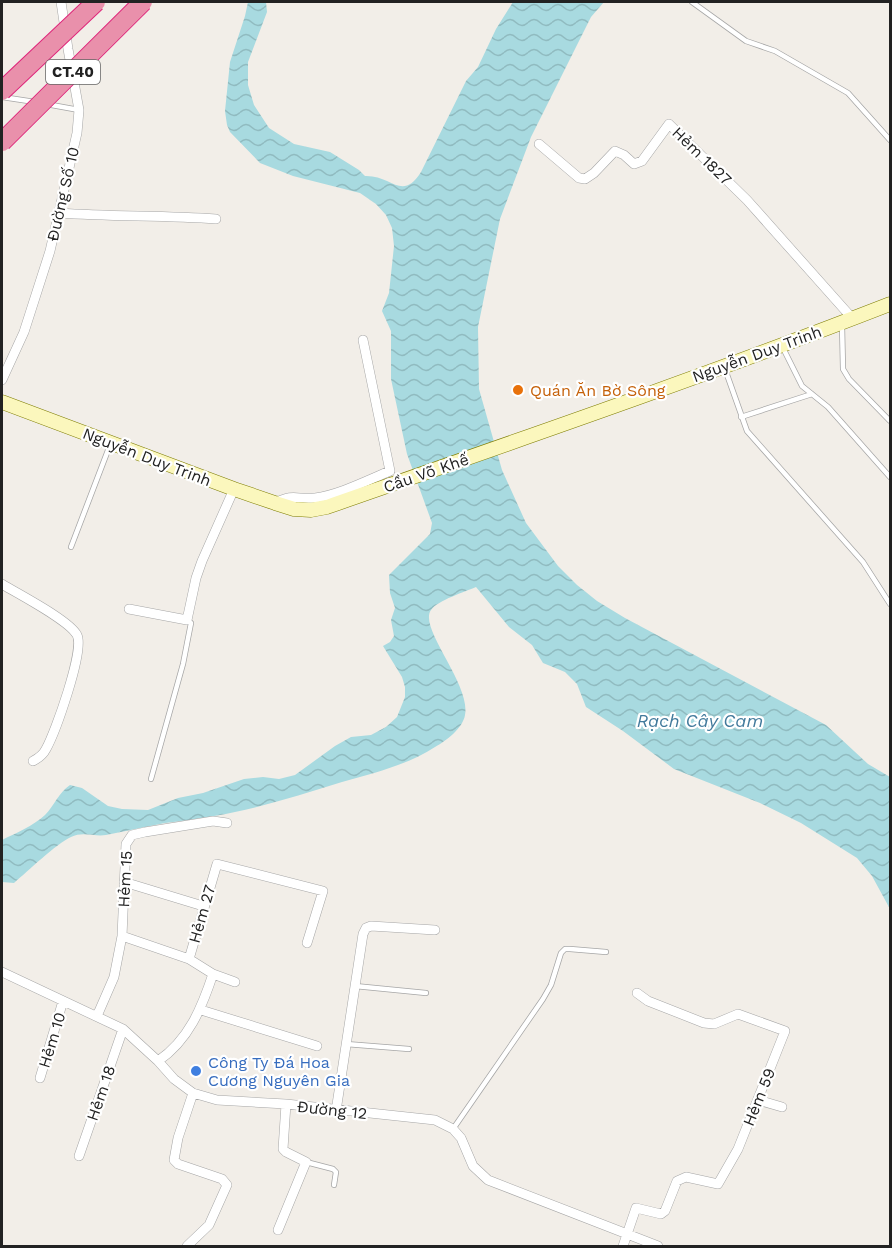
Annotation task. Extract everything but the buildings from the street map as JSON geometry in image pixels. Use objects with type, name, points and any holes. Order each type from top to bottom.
[{"type":"highway","name":"CT.40","points":[[2,92],[96,2]]},
{"type":"highway","name":"CT.40","points":[[2,142],[143,2]]},
{"type":"main road","name":"Nguyễn Duy Trinh","points":[[556,427],[891,304]]},
{"type":"main road","name":"Nguyễn Duy Trinh","points":[[2,402],[234,489],[294,509]]},
{"type":"main road","name":"Cầu Võ Khế","points":[[294,509],[311,510],[327,507],[556,427]]},
{"type":"street","name":"Đường Số 10","points":[[2,380],[24,332],[60,213],[78,133],[79,110],[61,2]]},
{"type":"street","name":"Hẻm 1827","points":[[538,144],[579,178],[585,179],[615,152],[634,164],[642,161],[669,124],[747,200],[847,320]]},
{"type":"street","points":[[60,213],[216,219]]},
{"type":"street","points":[[275,503],[288,496],[315,498],[390,471],[363,340]]},
{"type":"street","points":[[129,609],[187,620],[199,570],[234,489]]},
{"type":"street","points":[[2,584],[66,623],[77,634],[79,640],[79,650],[69,688],[52,735],[42,755],[33,760]]},
{"type":"street","name":"Hẻm 15","points":[[97,1016],[114,977],[122,936],[126,844],[132,835],[213,821],[227,823]]},
{"type":"street","name":"Hẻm 27","points":[[235,982],[213,974],[189,959],[217,864],[323,891],[307,943]]},
{"type":"street","points":[[124,882],[203,906]]},
{"type":"street","points":[[336,1111],[363,934],[366,928],[371,926],[435,930]]},
{"type":"street","points":[[122,936],[189,959]]},
{"type":"street","name":"Đường 12","points":[[2,972],[123,1029],[174,1079],[193,1093],[217,1100],[286,1104],[435,1120],[453,1129]]},
{"type":"street","points":[[158,1061],[172,1051],[201,1010],[213,974]]},
{"type":"street","name":"Hẻm 59","points":[[627,1234],[636,1208],[661,1214],[665,1211],[676,1181],[686,1177],[718,1184],[738,1149],[785,1031],[738,1014],[714,1023],[704,1023],[648,1001],[637,993]]},
{"type":"street","name":"Hẻm 10","points":[[40,1078],[63,1001]]},
{"type":"street","points":[[201,1010],[317,1046]]},
{"type":"street","name":"Hẻm 18","points":[[79,1156],[123,1029]]},
{"type":"street","points":[[191,1245],[209,1225],[227,1185],[222,1179],[178,1164],[174,1160],[193,1093]]},
{"type":"street","points":[[758,1100],[782,1107]]},
{"type":"street","points":[[278,1230],[306,1162],[283,1149],[286,1104]]},
{"type":"street","points":[[453,1129],[461,1138],[473,1166],[488,1180],[658,1246]]},
{"type":"street","points":[[623,1246],[627,1234]]},
{"type":"lane","points":[[692,2],[746,41],[775,51],[848,93],[891,140]]},
{"type":"lane","points":[[2,97],[79,110]]},
{"type":"lane","points":[[847,320],[843,369],[849,379],[891,421]]},
{"type":"lane","points":[[782,345],[802,386],[828,407],[891,477]]},
{"type":"lane","points":[[724,366],[747,431],[863,562],[891,604]]},
{"type":"lane","points":[[741,417],[812,394]]},
{"type":"lane","points":[[71,547],[111,443]]},
{"type":"lane","points":[[151,779],[183,664],[191,623],[187,620]]},
{"type":"lane","points":[[453,1129],[551,986],[561,953],[565,949],[606,952]]},
{"type":"lane","points":[[355,986],[426,993]]},
{"type":"lane","points":[[346,1044],[409,1049]]},
{"type":"lane","points":[[306,1162],[333,1169],[336,1172],[334,1185]]},
{"type":"water","name":"Rạch Cây Cam","points":[[248,2],[266,2],[267,12],[248,62],[248,85],[254,105],[269,128],[294,144],[330,152],[365,176],[402,186],[414,181],[421,172],[466,81],[478,67],[496,29],[513,2],[604,2],[591,17],[531,137],[500,219],[478,327],[479,389],[502,470],[526,523],[558,566],[597,601],[826,725],[868,764],[890,777],[890,909],[872,876],[857,858],[801,823],[760,803],[674,769],[586,707],[577,684],[565,672],[543,663],[532,645],[509,627],[476,587],[434,606],[429,618],[432,630],[465,702],[465,715],[461,725],[439,744],[413,759],[390,768],[262,806],[106,835],[75,835],[58,845],[14,883],[2,882],[2,840],[40,819],[70,785],[82,788],[108,806],[148,810],[178,798],[203,793],[244,779],[263,777],[279,779],[295,775],[351,737],[371,735],[386,727],[397,717],[405,697],[402,677],[383,646],[394,636],[391,620],[395,608],[390,593],[389,575],[430,534],[432,523],[407,454],[391,379],[391,331],[382,311],[389,293],[394,246],[392,228],[386,215],[376,204],[360,193],[293,176],[260,163],[230,132],[225,111],[230,62]]},
{"type":"place","name":"Quán Ăn Bờ Sông","points":[[518,390]]},
{"type":"place","name":"Công Ty Đá Hoa Cương Nguyên Gia","points":[[196,1071]]}]
